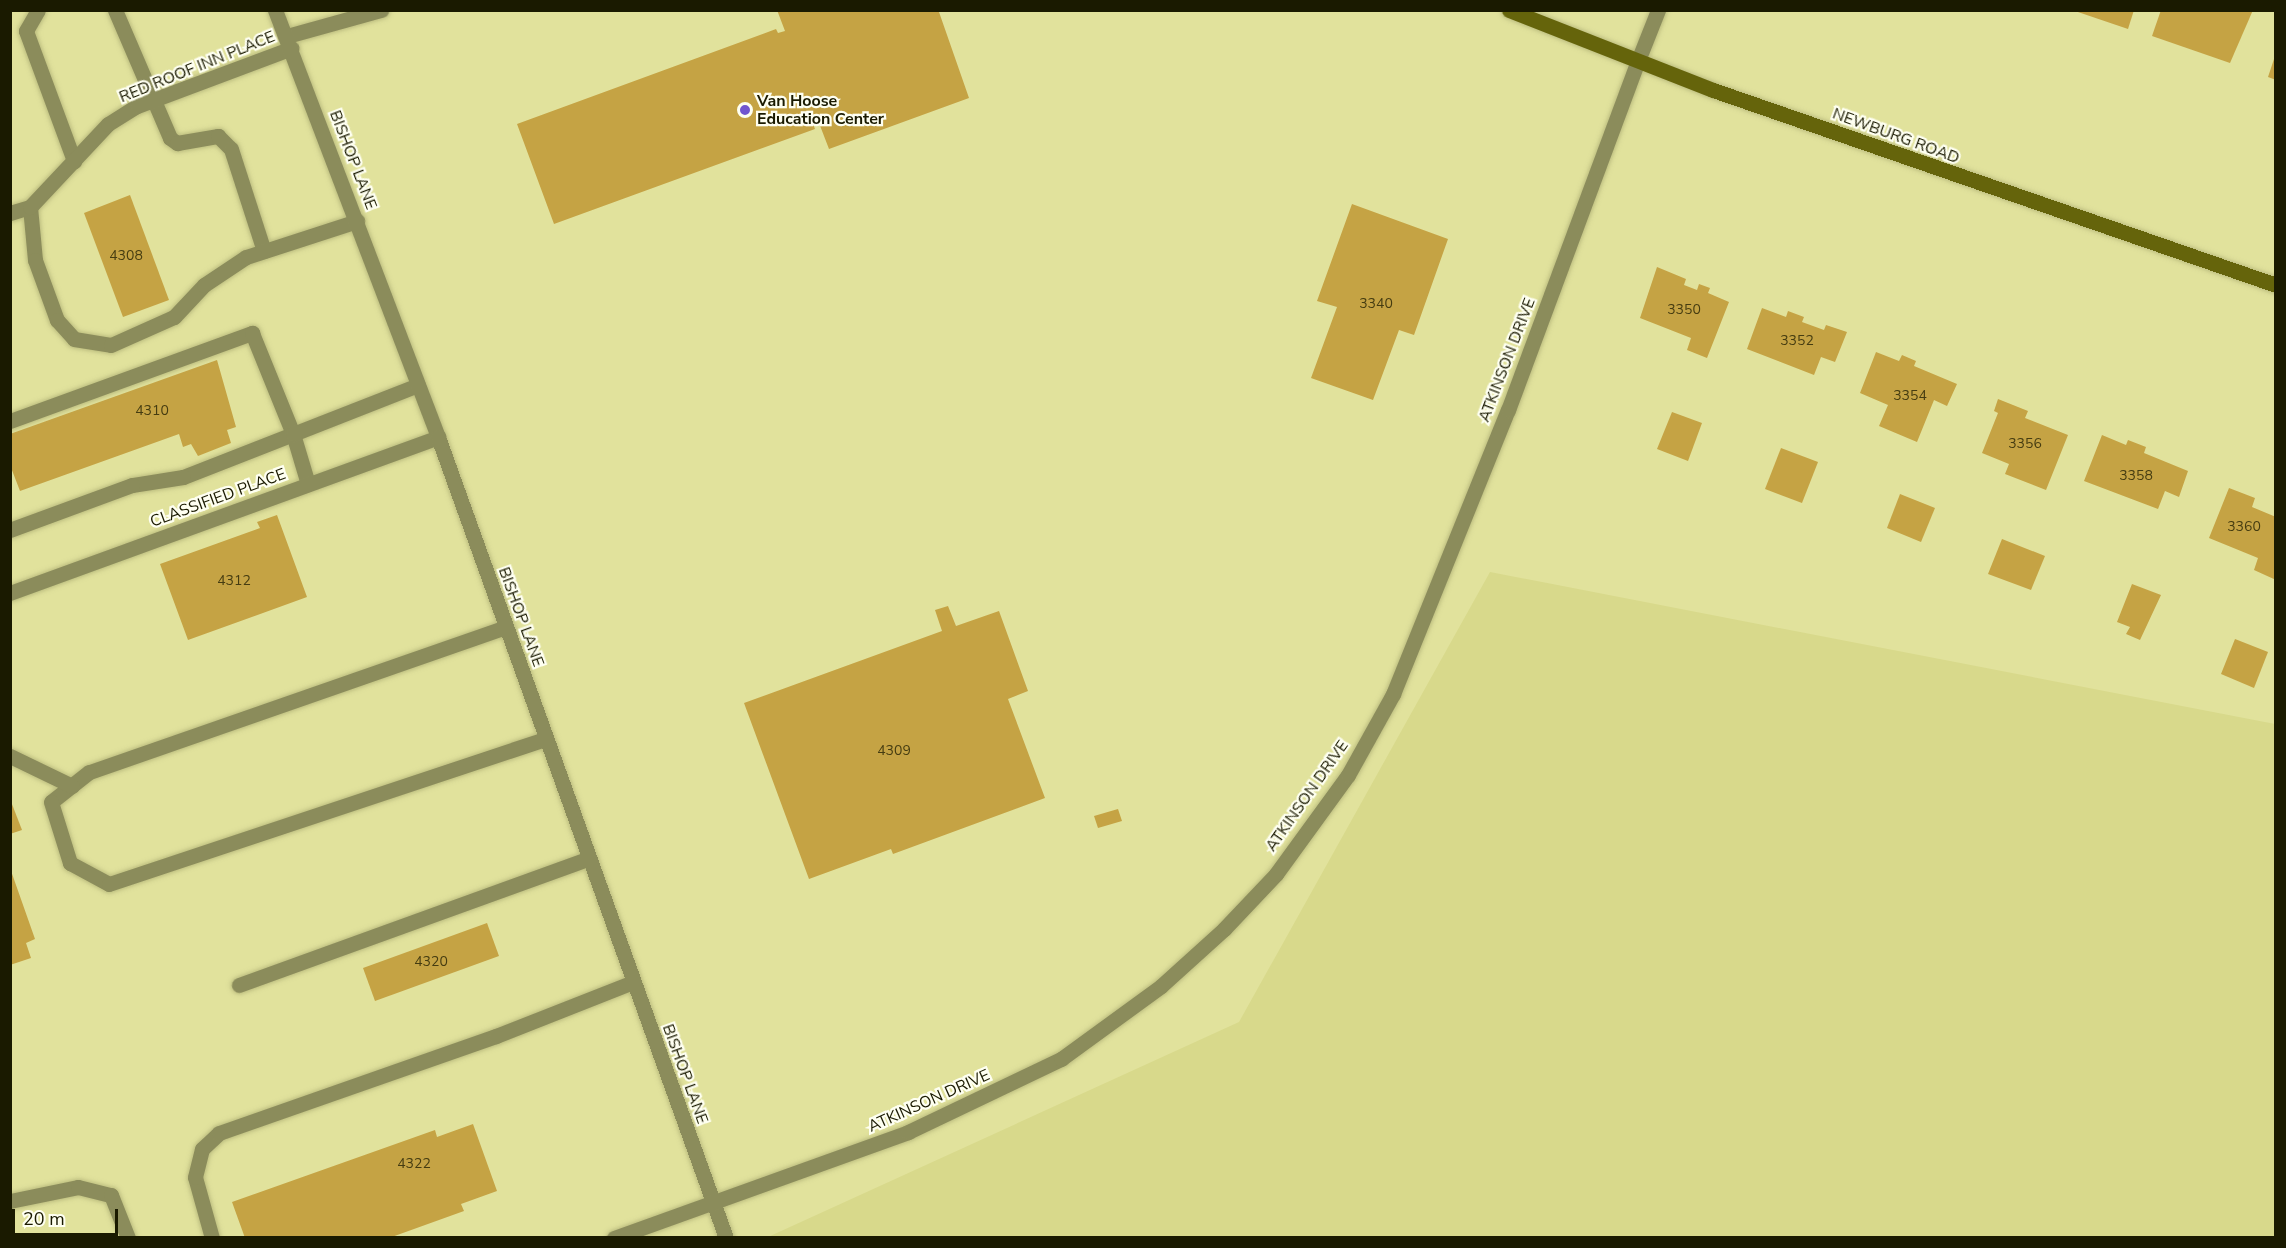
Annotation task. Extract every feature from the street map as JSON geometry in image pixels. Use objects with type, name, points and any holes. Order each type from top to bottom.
[{"type":"main road","name":"NEWBURG ROAD","points":[[1509,10],[1639,58],[1713,90],[1958,177],[2276,285]]},
{"type":"street","points":[[38,10],[26,31],[74,161]]},
{"type":"street","points":[[115,10],[170,138],[177,143],[218,136],[225,140],[231,149],[264,251]]},
{"type":"street","name":"BISHOP LANE","points":[[275,10],[438,437],[726,1238]]},
{"type":"street","name":"RED ROOF INN PLACE","points":[[10,213],[30,207],[108,124],[153,100],[289,42],[381,10]]},
{"type":"street","name":"ATKINSON DRIVE","points":[[614,1238],[908,1132],[1061,1059],[1161,986],[1224,929],[1276,874],[1348,775],[1393,694],[1520,377],[1658,10]]},
{"type":"street","points":[[30,207],[35,260],[57,320],[74,339],[111,345],[174,317],[204,285],[246,257],[357,221]]},
{"type":"street","points":[[10,421],[252,333],[293,434],[308,484]]},
{"type":"street","points":[[10,530],[132,485],[183,477],[418,386]]},
{"type":"street","name":"CLASSIFIED PLACE","points":[[10,593],[438,437]]},
{"type":"street","points":[[506,627],[89,772],[51,802],[70,863],[109,884],[546,739]]},
{"type":"street","points":[[10,756],[72,786]]},
{"type":"street","points":[[239,985],[589,858]]},
{"type":"street","points":[[212,1238],[195,1177],[202,1149],[219,1133],[496,1036],[633,982]]},
{"type":"street","points":[[10,1201],[78,1187],[111,1195],[128,1238]]},
{"type":"shaded area","points":[[1490,572],[2275,724],[2275,1237],[768,1237],[1239,1022]]},
{"type":"building","name":"Van Hoose Education Center","points":[[777,10],[943,10],[939,12],[969,98],[829,149],[819,123],[813,124],[815,129],[554,224],[517,124],[776,29],[778,33],[785,31]]},
{"type":"building","points":[[2072,10],[2134,10],[2128,29]]},
{"type":"building","points":[[2161,10],[2253,10],[2230,63],[2152,36]]},
{"type":"building","points":[[2276,56],[2276,80],[2268,77]]},
{"type":"building","points":[[130,195],[169,300],[123,317],[84,213]]},
{"type":"building","points":[[1352,204],[1448,239],[1414,335],[1399,330],[1373,400],[1311,378],[1337,307],[1317,301]]},
{"type":"building","points":[[1657,267],[1686,279],[1684,285],[1697,290],[1699,284],[1710,288],[1708,293],[1729,302],[1707,358],[1687,350],[1691,338],[1640,318]]},
{"type":"building","points":[[1762,308],[1786,317],[1788,311],[1804,317],[1802,322],[1824,330],[1826,325],[1847,332],[1835,362],[1821,357],[1814,375],[1747,349]]},
{"type":"building","points":[[1876,352],[1899,361],[1902,355],[1916,361],[1914,366],[1957,384],[1947,406],[1934,400],[1917,442],[1879,426],[1888,405],[1860,393]]},
{"type":"building","points":[[217,360],[236,427],[227,430],[231,443],[198,456],[191,444],[183,447],[179,434],[20,491],[10,465],[10,434]]},
{"type":"building","points":[[1998,399],[2028,411],[2025,418],[2068,435],[2046,490],[2005,474],[2009,464],[1982,453],[1998,413],[1994,411]]},
{"type":"building","points":[[1672,412],[1702,423],[1688,461],[1657,449]]},
{"type":"building","points":[[2102,435],[2126,445],[2128,440],[2146,447],[2144,453],[2188,471],[2179,497],[2165,491],[2158,509],[2084,481]]},
{"type":"building","points":[[1781,448],[1818,462],[1802,503],[1765,489]]},
{"type":"building","points":[[2229,488],[2255,498],[2252,507],[2276,517],[2276,580],[2254,570],[2258,558],[2209,538]]},
{"type":"building","points":[[1900,494],[1935,508],[1921,542],[1887,528]]},
{"type":"building","points":[[277,515],[307,597],[188,640],[160,564],[260,528],[257,522]]},
{"type":"building","points":[[2002,539],[2045,556],[2031,590],[1988,574]]},
{"type":"building","points":[[2132,584],[2161,595],[2140,640],[2126,634],[2130,627],[2117,622]]},
{"type":"building","points":[[948,606],[956,626],[999,611],[1028,691],[1008,699],[1045,798],[893,854],[891,849],[809,879],[744,703],[942,631],[935,610]]},
{"type":"building","points":[[2235,639],[2268,652],[2254,688],[2221,674]]},
{"type":"building","points":[[10,799],[22,830],[10,834]]},
{"type":"building","points":[[1118,809],[1122,821],[1098,828],[1094,816]]},
{"type":"building","points":[[10,868],[35,939],[26,943],[31,958],[10,965]]},
{"type":"building","points":[[487,923],[499,956],[375,1001],[363,968]]},
{"type":"building","points":[[473,1124],[497,1191],[461,1204],[464,1211],[389,1238],[245,1238],[232,1202],[435,1130],[437,1137]]},
{"type":"place","name":"Van Hoose Education Center","points":[[745,110]]}]
